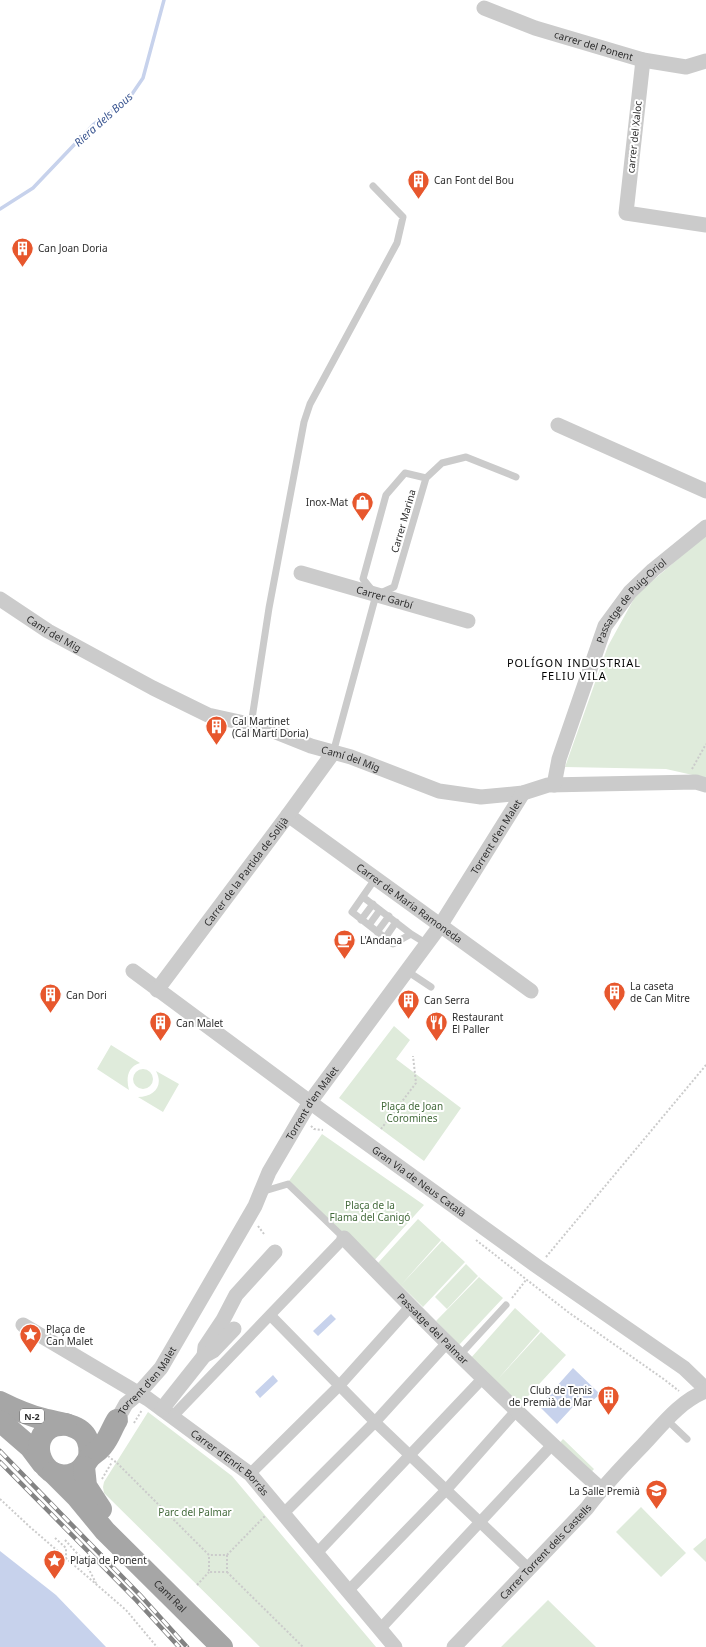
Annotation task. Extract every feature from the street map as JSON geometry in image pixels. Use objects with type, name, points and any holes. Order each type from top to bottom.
[{"type":"main road","name":"N-2","points":[[0,1402],[20,1412],[74,1428]]},
{"type":"main road","points":[[117,1420],[103,1446],[93,1460],[76,1473],[66,1476],[48,1468],[39,1450],[41,1439],[46,1431],[53,1426],[74,1428],[117,1420]]},
{"type":"main road","name":"Camí Ral","points":[[0,1421],[30,1447],[48,1468],[77,1497],[105,1531],[222,1647]]},
{"type":"main road","points":[[74,1428],[86,1436],[93,1460]]},
{"type":"main road","name":"Camí Ral","points":[[93,1460],[86,1486],[106,1516],[238,1647]]},
{"type":"street","name":"carrer del Ponent","points":[[484,3],[535,28],[643,60],[686,67],[706,61]]},
{"type":"street","name":"carrer del Xaloc","points":[[643,60],[626,214],[706,225]]},
{"type":"street","points":[[558,425],[706,491]]},
{"type":"street","name":"Passatge de Puig-Oriol","points":[[554,785],[559,759],[605,626],[630,592],[653,570],[706,528]]},
{"type":"street","name":"Carrer Garbí","points":[[301,573],[468,621]]},
{"type":"street","name":"Camí del Mig","points":[[0,599],[48,631],[153,688],[208,715],[266,728],[311,746],[351,757],[440,791],[481,797],[522,793],[548,785],[696,782],[706,785]]},
{"type":"street","name":"Carrer de la Partida de Solijà","points":[[158,990],[288,816],[333,752]]},
{"type":"street","name":"Torrent d'en Malet","points":[[117,1420],[126,1404],[138,1394],[161,1368],[255,1206],[269,1172],[310,1102],[440,926],[522,793]]},
{"type":"street","name":"Carrer de Maria Ramoneda","points":[[288,816],[531,991]]},
{"type":"street","name":"Gran Via de Neus Català","points":[[133,971],[310,1102],[538,1267],[684,1368],[706,1390]]},
{"type":"street","points":[[167,1413],[270,1315],[344,1238]]},
{"type":"street","name":"Passatge del Palmar","points":[[344,1238],[482,1379],[552,1446],[601,1489]]},
{"type":"street","points":[[167,1413],[204,1356],[205,1347],[223,1320],[236,1295],[275,1252]]},
{"type":"street","points":[[250,1474],[339,1386],[410,1307]]},
{"type":"street","points":[[270,1315],[375,1422],[529,1569]]},
{"type":"street","name":"Carrer d'Enric Borràs","points":[[23,1325],[167,1413],[250,1474],[395,1647]]},
{"type":"street","points":[[204,1356],[213,1351],[234,1330]]},
{"type":"street","points":[[283,1514],[375,1422],[447,1343]]},
{"type":"street","points":[[316,1554],[482,1379]]},
{"type":"street","name":"Carrer Torrent dels Castells","points":[[454,1647],[587,1508],[601,1489],[679,1408],[686,1398],[706,1390]]},
{"type":"street","points":[[348,1591],[446,1490],[516,1411]]},
{"type":"street","points":[[380,1629],[552,1446]]},
{"type":"lane","points":[[251,725],[269,608],[304,422],[310,404],[397,243],[403,217],[373,186]]},
{"type":"lane","points":[[426,478],[442,463],[466,457],[516,477]]},
{"type":"lane","name":"Carrer Marina","points":[[405,473],[426,478],[394,587],[376,595],[363,579],[386,495],[405,473]]},
{"type":"lane","points":[[333,752],[376,595]]},
{"type":"lane","points":[[375,879],[352,912],[393,944],[411,934]]},
{"type":"lane","points":[[363,896],[411,934],[427,944]]},
{"type":"lane","points":[[362,920],[373,904]]},
{"type":"lane","points":[[369,925],[380,910]]},
{"type":"lane","points":[[377,932],[389,916]]},
{"type":"lane","points":[[385,938],[396,922]]},
{"type":"lane","points":[[407,971],[431,987]]},
{"type":"lane","name":"Passatge del Palmar","points":[[261,1192],[288,1184],[344,1238]]},
{"type":"lane","points":[[460,1355],[506,1305]]},
{"type":"lane","points":[[667,1420],[687,1439]]},
{"type":"path","points":[[683,783],[706,744]]},
{"type":"path","points":[[381,1129],[416,1082],[413,1056]]},
{"type":"path","points":[[506,1305],[706,1065]]},
{"type":"path","points":[[307,1124],[314,1129],[319,1128],[328,1132]]},
{"type":"path","points":[[257,1224],[264,1234]]},
{"type":"path","points":[[473,1238],[568,1312],[665,1380],[686,1398]]},
{"type":"path","points":[[93,1460],[116,1463],[209,1555],[227,1555]]},
{"type":"path","points":[[0,1499],[66,1559],[126,1610],[157,1647]]},
{"type":"path","points":[[265,1516],[227,1555],[227,1572],[302,1647]]},
{"type":"path","points":[[55,1538],[66,1548],[66,1559]]},
{"type":"path","points":[[65,1540],[86,1562],[96,1585]]},
{"type":"path","points":[[197,1585],[209,1572],[209,1555]]},
{"type":"path","points":[[209,1572],[227,1572]]},
{"type":"green space","points":[[706,535],[706,778],[666,769],[565,767],[608,646],[636,595]]},
{"type":"green space","name":"Plaça de Joan Coromines","points":[[394,1026],[410,1040],[396,1059],[461,1108],[424,1161],[339,1098]]},
{"type":"green space","points":[[111,1045],[140,1063],[132,1067],[128,1074],[129,1090],[97,1069]]},
{"type":"green space","points":[[139,1069],[147,1069],[153,1075],[153,1083],[147,1089],[139,1089],[133,1083],[133,1075]]},
{"type":"green space","points":[[156,1071],[179,1084],[163,1112],[138,1097],[149,1095],[156,1090],[159,1081]]},
{"type":"green space","name":"Plaça de la Flama del Canigó","points":[[322,1134],[424,1205],[372,1263],[289,1181]]},
{"type":"green space","points":[[418,1219],[441,1240],[401,1285],[442,1241],[465,1262],[423,1307],[378,1263]]},
{"type":"green space","points":[[466,1264],[478,1276],[447,1309],[435,1297]]},
{"type":"green space","points":[[479,1277],[503,1298],[459,1345],[436,1321]]},
{"type":"green space","points":[[515,1308],[540,1331],[498,1379],[541,1332],[566,1355],[518,1407],[470,1359]]},
{"type":"green space","name":"Parc del Palmar","points":[[148,1412],[232,1476],[376,1647],[260,1647],[104,1493],[104,1482]]},
{"type":"green space","points":[[563,1439],[594,1469],[586,1478],[556,1447]]},
{"type":"green space","points":[[641,1507],[686,1553],[661,1577],[616,1532]]},
{"type":"green space","points":[[706,1538],[706,1562],[693,1549]]},
{"type":"green space","points":[[548,1600],[596,1647],[501,1647]]},
{"type":"water","points":[[331,1314],[336,1319],[318,1336],[313,1331]]},
{"type":"water","points":[[573,1368],[600,1394],[590,1403],[582,1397],[557,1424],[539,1406]]},
{"type":"water","points":[[273,1375],[278,1381],[260,1398],[255,1392]]},
{"type":"water","points":[[0,1551],[56,1595],[106,1647],[0,1647]]},
{"type":"waterway","name":"Riera dels Bous","points":[[0,209],[33,188],[93,125],[130,97],[143,78],[164,0]]},
{"type":"railway","points":[[0,1451],[140,1595],[187,1647]]},
{"type":"railway","points":[[0,1462],[136,1600],[179,1647]]},
{"type":"place","name":"Can Font del Bou","points":[[419,200]]},
{"type":"place","name":"Can Joan Doria","points":[[22,268]]},
{"type":"place","name":"Inox-Mat","points":[[363,522]]},
{"type":"place","name":"Cal Martinet (Cal Martí Doria)","points":[[216,746]]},
{"type":"place","name":"L'Andana","points":[[344,960]]},
{"type":"place","name":"La caseta de Can Mitre","points":[[614,1012]]},
{"type":"place","name":"Can Dori","points":[[51,1014]]},
{"type":"place","name":"Can Serra","points":[[408,1020]]},
{"type":"place","name":"Can Malet","points":[[161,1042]]},
{"type":"place","name":"Restaurant El Paller","points":[[437,1042]]},
{"type":"place","name":"Plaça de Can Malet","points":[[31,1354]]},
{"type":"place","name":"Club de Tenis de Premià de Mar","points":[[608,1416]]},
{"type":"place","name":"La Salle Premià","points":[[656,1510]]},
{"type":"place","name":"Platja de Ponent","points":[[54,1580]]},
{"type":"district","name":"POLÍGON INDUSTRIAL FELIU VILA","points":[[574,668]]}]
